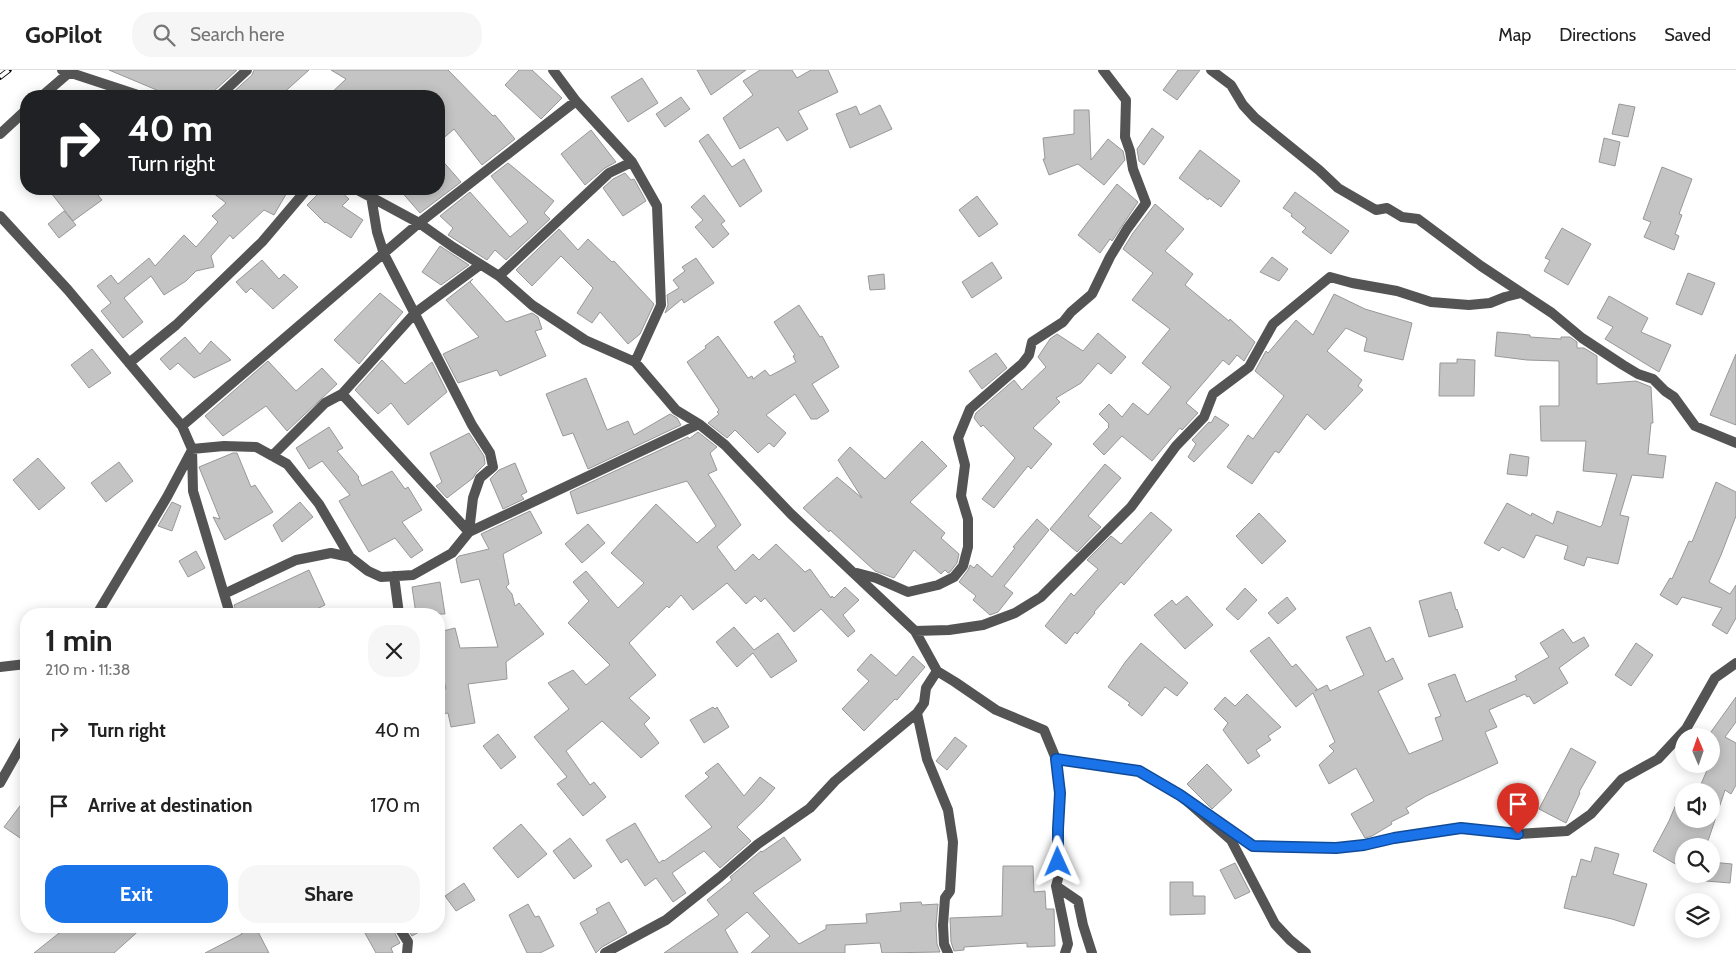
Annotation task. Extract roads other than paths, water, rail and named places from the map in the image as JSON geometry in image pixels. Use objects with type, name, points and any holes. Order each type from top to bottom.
[{"type":"street","points":[[225,90],[247,70]]},
{"type":"street","points":[[553,70],[576,101],[632,162],[657,206],[661,305],[635,362]]},
{"type":"street","points":[[854,572],[876,578],[908,592],[938,585],[954,577],[963,566],[968,547],[968,518],[961,496],[965,465],[958,438],[970,409],[1022,364],[1029,356],[1032,342],[1063,322],[1092,294],[1127,229],[1146,203],[1133,170],[1130,151],[1125,137],[1126,100],[1103,70]]},
{"type":"street","points":[[1211,70],[1231,85],[1243,105],[1255,118],[1319,170],[1338,188],[1376,210],[1386,208],[1402,217],[1418,218],[1481,266],[1552,313],[1582,338],[1638,374],[1653,379],[1674,397],[1695,426],[1736,443]]},
{"type":"street","points":[[48,90],[67,71],[123,90]]},
{"type":"street","points":[[182,426],[419,223],[576,101]]},
{"type":"street","points":[[0,134],[20,116]]},
{"type":"street","points":[[499,276],[609,173],[632,162]]},
{"type":"street","points":[[129,363],[176,325],[262,242],[302,195]]},
{"type":"street","points":[[371,196],[419,223],[499,276],[532,305],[585,340],[635,362],[676,410],[700,424],[725,445],[791,514],[915,631],[937,671],[996,710],[1044,730],[1056,759],[1060,793],[1058,879],[1056,886],[1068,944],[1065,953]]},
{"type":"street","points":[[371,196],[377,232],[384,254],[472,425],[490,453],[493,467],[480,478],[473,498],[468,532]]},
{"type":"street","points":[[0,216],[68,290],[182,426],[192,449],[193,491],[228,608]]},
{"type":"street","points":[[272,456],[325,403],[342,394],[415,314],[480,264]]},
{"type":"street","points":[[915,631],[948,630],[983,625],[1015,613],[1041,597],[1131,507],[1176,446],[1204,418],[1213,394],[1249,367],[1274,324],[1330,277],[1397,291],[1431,302],[1469,305],[1490,303],[1505,296],[1521,292]]},
{"type":"street","points":[[342,394],[468,532]]},
{"type":"street","points":[[192,449],[224,446],[256,447],[287,464],[319,504],[350,556],[368,571],[381,577],[413,575],[452,553],[468,532],[700,424]]},
{"type":"street","points":[[101,608],[167,497],[192,449]]},
{"type":"street","points":[[224,594],[296,560],[330,553],[350,556]]},
{"type":"street","points":[[394,576],[398,608]]},
{"type":"street","points":[[1056,759],[1139,771],[1180,795],[1253,846],[1336,848],[1461,828],[1518,834],[1567,831],[1591,814],[1622,779],[1658,759],[1686,729],[1715,678],[1736,663]]},
{"type":"street","points":[[0,667],[20,665]]},
{"type":"street","points":[[605,953],[666,920],[758,844],[810,808],[835,781],[917,713],[924,703],[926,688],[937,671]]},
{"type":"street","points":[[917,713],[927,759],[948,810],[953,842],[950,891],[945,898],[943,926],[944,944],[948,953]]},
{"type":"street","points":[[0,783],[20,748]]},
{"type":"street","points":[[1180,795],[1232,840],[1275,924],[1306,953]]},
{"type":"street","points":[[1056,886],[1078,901],[1092,953]]},
{"type":"street","points":[[402,933],[408,942],[407,953]]},
{"type":"railway","points":[[0,77],[9,70]]}]
